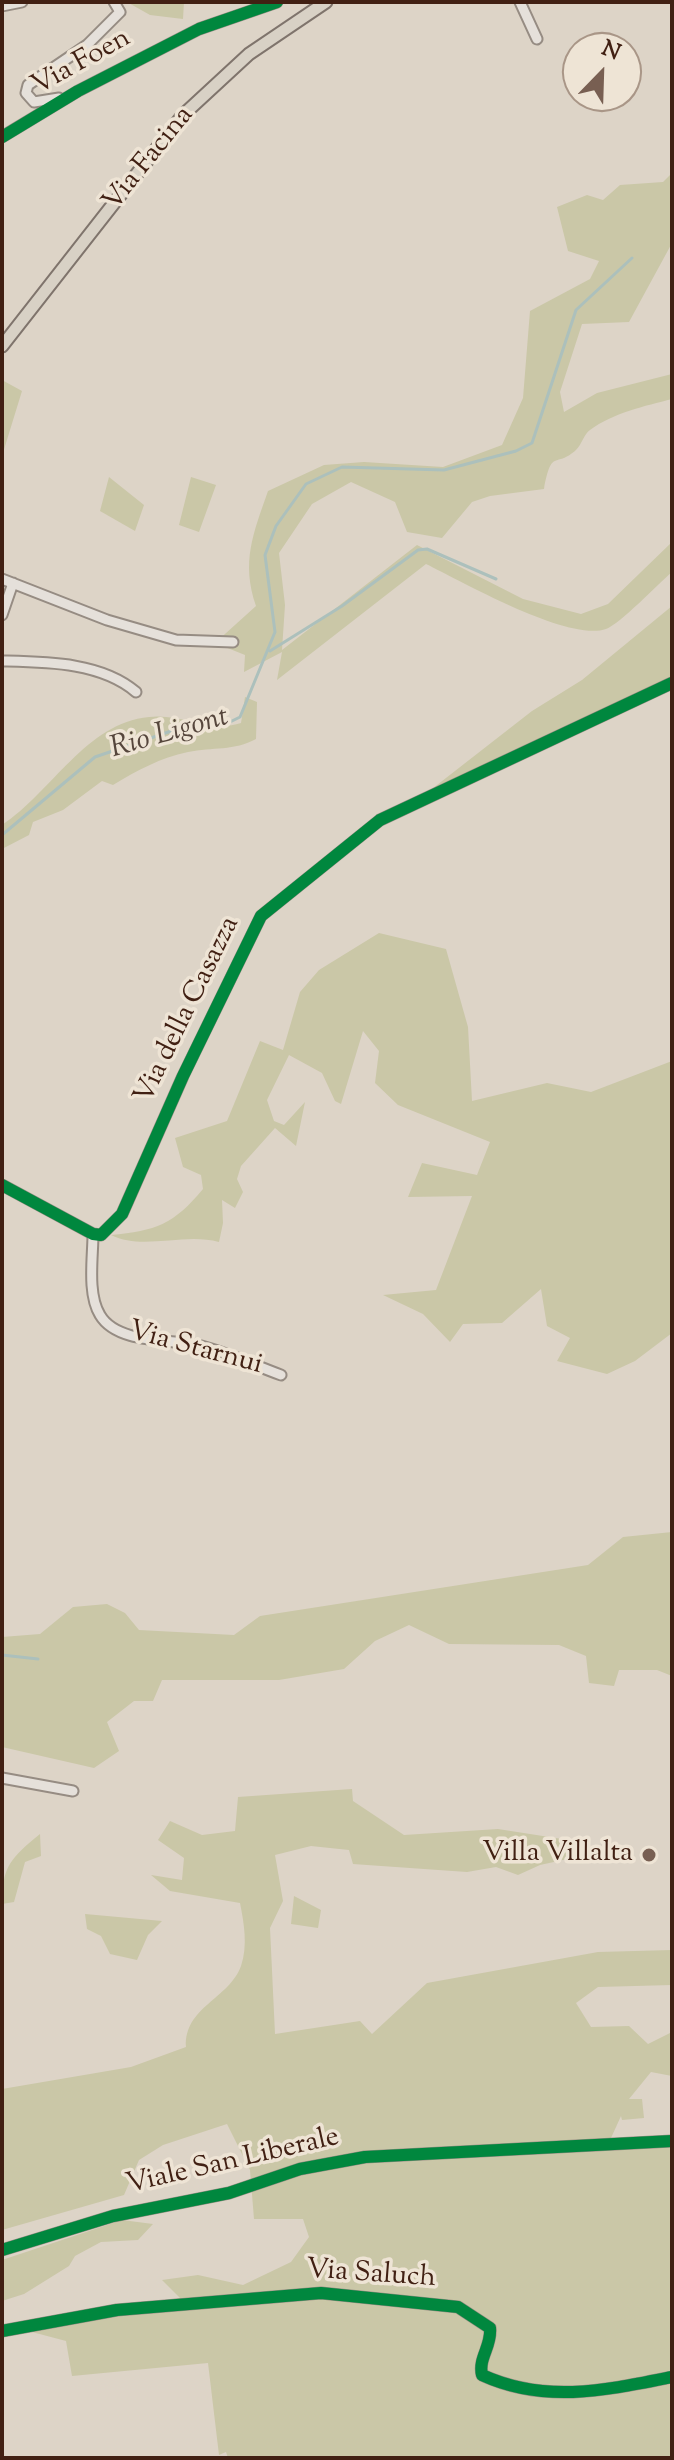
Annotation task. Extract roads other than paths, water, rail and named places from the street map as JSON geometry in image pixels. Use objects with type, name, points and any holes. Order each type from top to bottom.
[{"type":"main road","name":"Via Facina","points":[[2,346],[183,115],[249,54],[326,2]]},
{"type":"street","points":[[2,6],[22,2]]},
{"type":"street","name":"Via Foen","points":[[78,91],[44,103],[34,102],[26,93],[32,80],[87,45],[120,12],[114,2]]},
{"type":"street","name":"Via Foen","points":[[2,137],[78,91],[199,29],[277,2]]},
{"type":"street","points":[[520,2],[537,39]]},
{"type":"street","points":[[2,579],[107,620],[176,640],[233,642]]},
{"type":"street","points":[[2,615],[13,583]]},
{"type":"street","points":[[2,661],[62,663],[125,683],[136,692]]},
{"type":"street","name":"Via della Casazza","points":[[93,1234],[101,1235],[122,1214],[183,1076],[261,916],[380,820],[672,683]]},
{"type":"street","points":[[2,1185],[93,1234]]},
{"type":"street","name":"Via Starnui","points":[[93,1234],[94,1295],[99,1314],[111,1327],[138,1337],[201,1346],[281,1375]]},
{"type":"street","points":[[2,1778],[73,1791]]},
{"type":"street","name":"Viale San Liberale","points":[[2,2250],[113,2216],[229,2193],[300,2169],[365,2157],[672,2141]]},
{"type":"street","name":"Via Saluch","points":[[2,2331],[117,2310],[321,2293],[458,2307],[490,2328],[491,2338],[480,2365],[482,2375],[526,2390],[560,2395],[672,2377]]},
{"type":"waterway","name":"Rio Ligont","points":[[2,835],[95,757],[183,727],[226,724],[240,717],[275,632],[265,555],[276,526],[306,484],[342,467],[444,470],[516,451],[532,443],[576,310],[632,258]]},
{"type":"waterway","points":[[270,651],[342,606],[418,550],[427,549],[496,579]]},
{"type":"waterway","points":[[2,1655],[38,1659]]},
{"type":"place","name":"Villa Villalta","points":[[649,1855]]}]
